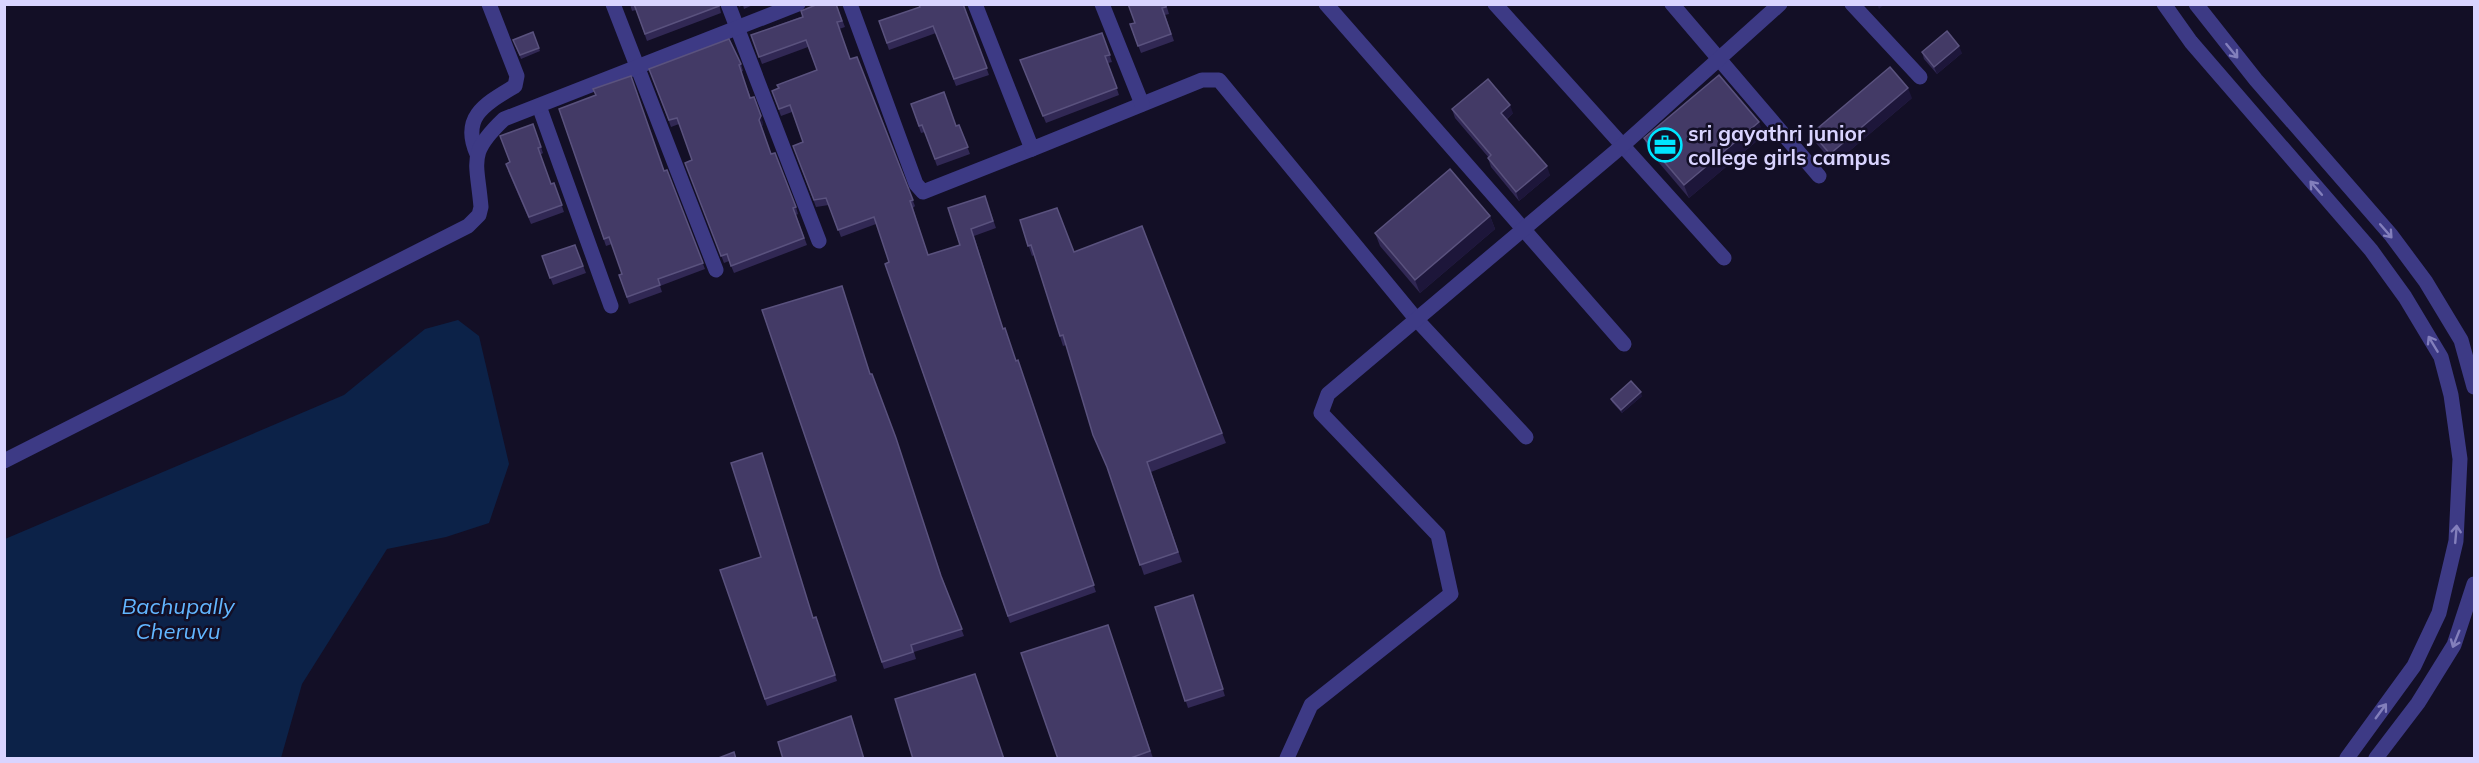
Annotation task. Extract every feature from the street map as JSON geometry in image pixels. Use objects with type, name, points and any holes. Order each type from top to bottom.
[{"type":"street","points":[[4,461],[468,226],[479,215],[481,207],[477,154],[471,140],[473,122],[483,105],[516,86],[518,76],[489,4]]},
{"type":"street","points":[[613,4],[716,270]]},
{"type":"street","points":[[728,4],[819,241]]},
{"type":"street","points":[[477,154],[484,138],[504,119],[798,4]]},
{"type":"street","points":[[850,4],[916,184],[923,192],[1202,80],[1219,80],[1417,320],[1526,437]]},
{"type":"street","points":[[975,4],[1032,149]]},
{"type":"street","points":[[1102,4],[1142,104]]},
{"type":"street","points":[[1326,4],[1624,344]]},
{"type":"street","points":[[1495,4],[1725,258]]},
{"type":"street","points":[[1672,4],[1820,176]]},
{"type":"street","points":[[1287,759],[1311,705],[1450,594],[1438,535],[1321,413],[1328,394],[1622,146],[1780,4]]},
{"type":"street","points":[[1852,4],[1920,77]]},
{"type":"street","points":[[2164,4],[2198,51],[2371,250],[2405,297],[2441,357],[2451,395],[2460,459],[2456,541],[2439,613],[2414,666],[2347,759]]},
{"type":"street","points":[[2196,4],[2256,80],[2391,235],[2426,282],[2461,340],[2475,387]]},
{"type":"street","points":[[539,106],[611,306]]},
{"type":"street","points":[[2376,759],[2418,703],[2454,645],[2475,584]]},
{"type":"water","name":"Bachupally Cheruvu","points":[[458,320],[479,336],[509,464],[489,523],[446,537],[387,549],[302,684],[281,758],[5,758],[5,539],[344,395],[425,329]]},
{"type":"building","points":[[634,4],[718,4],[719,6],[645,34]]},
{"type":"building","points":[[818,4],[836,4],[842,21],[837,22],[850,59],[857,57],[913,200],[910,201],[928,255],[960,245],[948,208],[985,196],[993,221],[971,229],[1003,329],[1005,328],[1016,361],[1018,360],[1094,585],[1008,616],[885,264],[889,262],[874,217],[838,230],[826,198],[814,200],[793,146],[803,142],[790,105],[779,109],[772,91],[779,88],[777,85],[817,70],[806,40],[759,57],[751,35],[803,17],[801,11]]},
{"type":"building","points":[[919,4],[963,4],[987,68],[954,79],[933,26],[887,43],[879,21],[920,7]]},
{"type":"building","points":[[1128,4],[1166,4],[1166,7],[1162,8],[1171,34],[1138,46],[1130,24],[1135,23]]},
{"type":"building","points":[[1947,31],[1959,46],[1934,67],[1922,52]]},
{"type":"building","points":[[533,32],[539,48],[520,55],[513,40]]},
{"type":"building","points":[[1102,33],[1110,55],[1105,56],[1117,88],[1043,116],[1020,60]]},
{"type":"building","points":[[729,39],[741,64],[739,65],[750,98],[754,97],[761,116],[759,120],[771,154],[775,153],[796,207],[793,208],[804,238],[731,266],[727,254],[721,256],[685,163],[692,160],[677,118],[669,120],[649,69]]},
{"type":"building","points":[[1890,67],[1908,88],[1830,154],[1812,133]]},
{"type":"building","points":[[1719,75],[1759,122],[1684,185],[1644,138]]},
{"type":"building","points":[[631,76],[664,171],[667,170],[703,263],[658,279],[660,285],[627,297],[619,275],[622,274],[609,237],[604,239],[559,109],[596,95],[593,89]]},
{"type":"building","points":[[1488,79],[1510,105],[1501,113],[1547,166],[1516,192],[1488,158],[1491,155],[1452,109]]},
{"type":"building","points":[[944,92],[956,126],[959,125],[968,147],[935,159],[911,104]]},
{"type":"building","points":[[533,124],[541,147],[538,148],[551,184],[554,183],[562,205],[529,217],[506,164],[510,162],[500,136]]},
{"type":"building","points":[[1450,169],[1490,216],[1415,280],[1375,233]]},
{"type":"building","points":[[1057,208],[1074,252],[1142,226],[1222,433],[1147,462],[1178,552],[1140,565],[1107,467],[1093,435],[1063,335],[1060,336],[1031,245],[1028,246],[1020,220]]},
{"type":"building","points":[[575,245],[583,266],[550,278],[542,256]]},
{"type":"building","points":[[842,286],[870,374],[872,374],[896,438],[941,576],[962,629],[911,645],[913,652],[882,662],[762,310]]},
{"type":"building","points":[[1631,381],[1641,392],[1621,410],[1611,399]]},
{"type":"building","points":[[762,453],[813,618],[816,617],[835,675],[765,699],[720,570],[761,557],[731,463]]},
{"type":"building","points":[[1193,595],[1223,689],[1185,701],[1155,607]]},
{"type":"building","points":[[1108,625],[1150,751],[1128,759],[1058,759],[1021,653]]},
{"type":"building","points":[[975,674],[1004,759],[913,759],[895,699]]},
{"type":"building","points":[[851,716],[864,759],[783,759],[778,742]]},
{"type":"building","points":[[734,752],[736,759],[716,759]]},
{"type":"place","name":"sri gayathri junior college girls campus","points":[[1665,145]]}]
